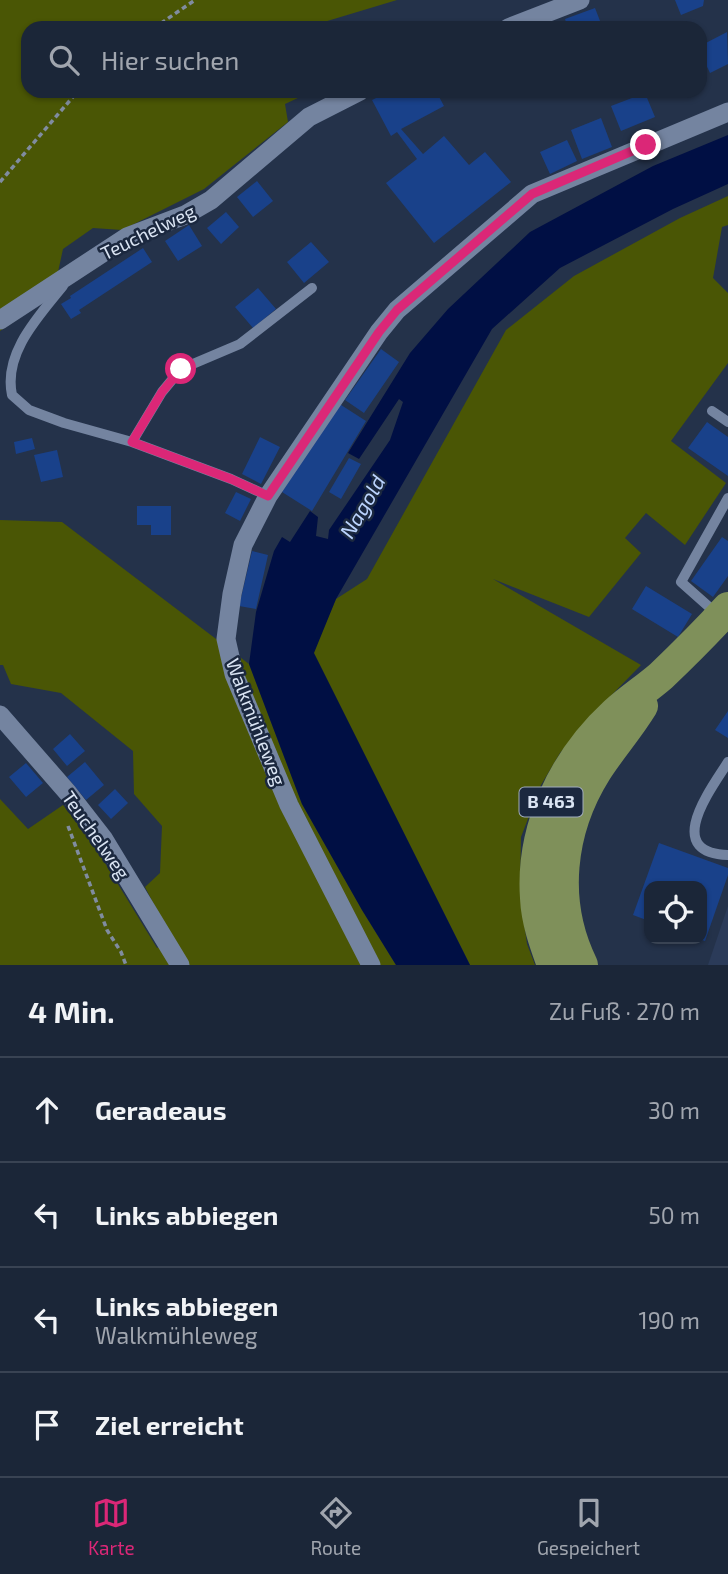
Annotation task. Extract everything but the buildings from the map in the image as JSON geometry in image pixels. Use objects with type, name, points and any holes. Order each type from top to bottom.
[{"type":"main road","name":"B 463","points":[[553,965],[542,933],[536,898],[537,858],[544,823],[556,789],[582,750],[614,714],[659,677],[724,612]]},
{"type":"main road","name":"B 463","points":[[582,965],[566,921],[562,888],[564,848],[578,807],[596,771],[628,730],[659,677]]},
{"type":"street","points":[[526,21],[580,0]]},
{"type":"street","name":"Teuchelweg","points":[[0,320],[127,237],[185,215],[211,200],[309,117],[346,98]]},
{"type":"street","name":"Walkmühleweg","points":[[371,965],[289,805],[234,674],[226,639],[232,594],[243,545],[268,496],[379,332],[397,310],[532,194],[728,113]]},
{"type":"street","name":"Teuchelweg","points":[[0,715],[103,838],[180,965]]},
{"type":"lane","points":[[77,269],[34,323],[12,361],[12,395],[29,410],[132,442],[231,479],[268,496]]},
{"type":"lane","points":[[132,442],[162,392],[181,369],[240,344],[312,288]]},
{"type":"lane","points":[[712,411],[728,422]]},
{"type":"lane","points":[[724,612],[681,582],[728,498]]},
{"type":"lane","points":[[728,762],[700,806],[693,827],[696,842],[708,852],[728,855]]},
{"type":"path","points":[[164,21],[195,0]]},
{"type":"path","points":[[0,182],[72,98]]},
{"type":"path","points":[[68,793],[59,807],[107,930],[126,965]]},
{"type":"shaded area","points":[[728,906],[728,965],[708,965]]},
{"type":"green space","points":[[0,0],[397,0],[327,21],[21,21],[21,98],[298,98],[285,104],[288,122],[204,189],[122,230],[93,228],[63,249],[53,295],[0,331]]},
{"type":"green space","points":[[728,196],[728,225],[722,227],[713,278],[728,293],[728,363],[671,441],[726,483],[685,545],[646,513],[625,538],[641,553],[589,617],[493,579],[641,665],[586,721],[560,753],[541,785],[521,837],[520,893],[527,944],[535,965],[470,965],[313,653],[336,599],[367,579],[506,330],[574,276],[680,218]]},
{"type":"green space","points":[[0,520],[62,522],[249,664],[302,804],[396,965],[0,965],[0,799],[28,829],[63,805],[94,845],[157,948],[172,939],[145,887],[160,873],[162,826],[134,794],[133,751],[61,693],[11,684],[3,665],[0,665]]},
{"type":"water","name":"Nagold","points":[[728,135],[728,184],[673,209],[560,268],[492,329],[336,599],[314,653],[470,965],[396,965],[302,804],[249,664],[256,612],[274,551],[282,537],[290,542],[310,511],[318,517],[316,536],[328,539],[329,530],[390,440],[403,402],[399,399],[359,459],[348,453],[410,353],[448,309],[530,232],[653,166]]},
{"type":"route","points":[[181,369],[162,392],[132,442],[231,479],[268,496],[379,332],[397,310],[532,194],[646,145]]}]
